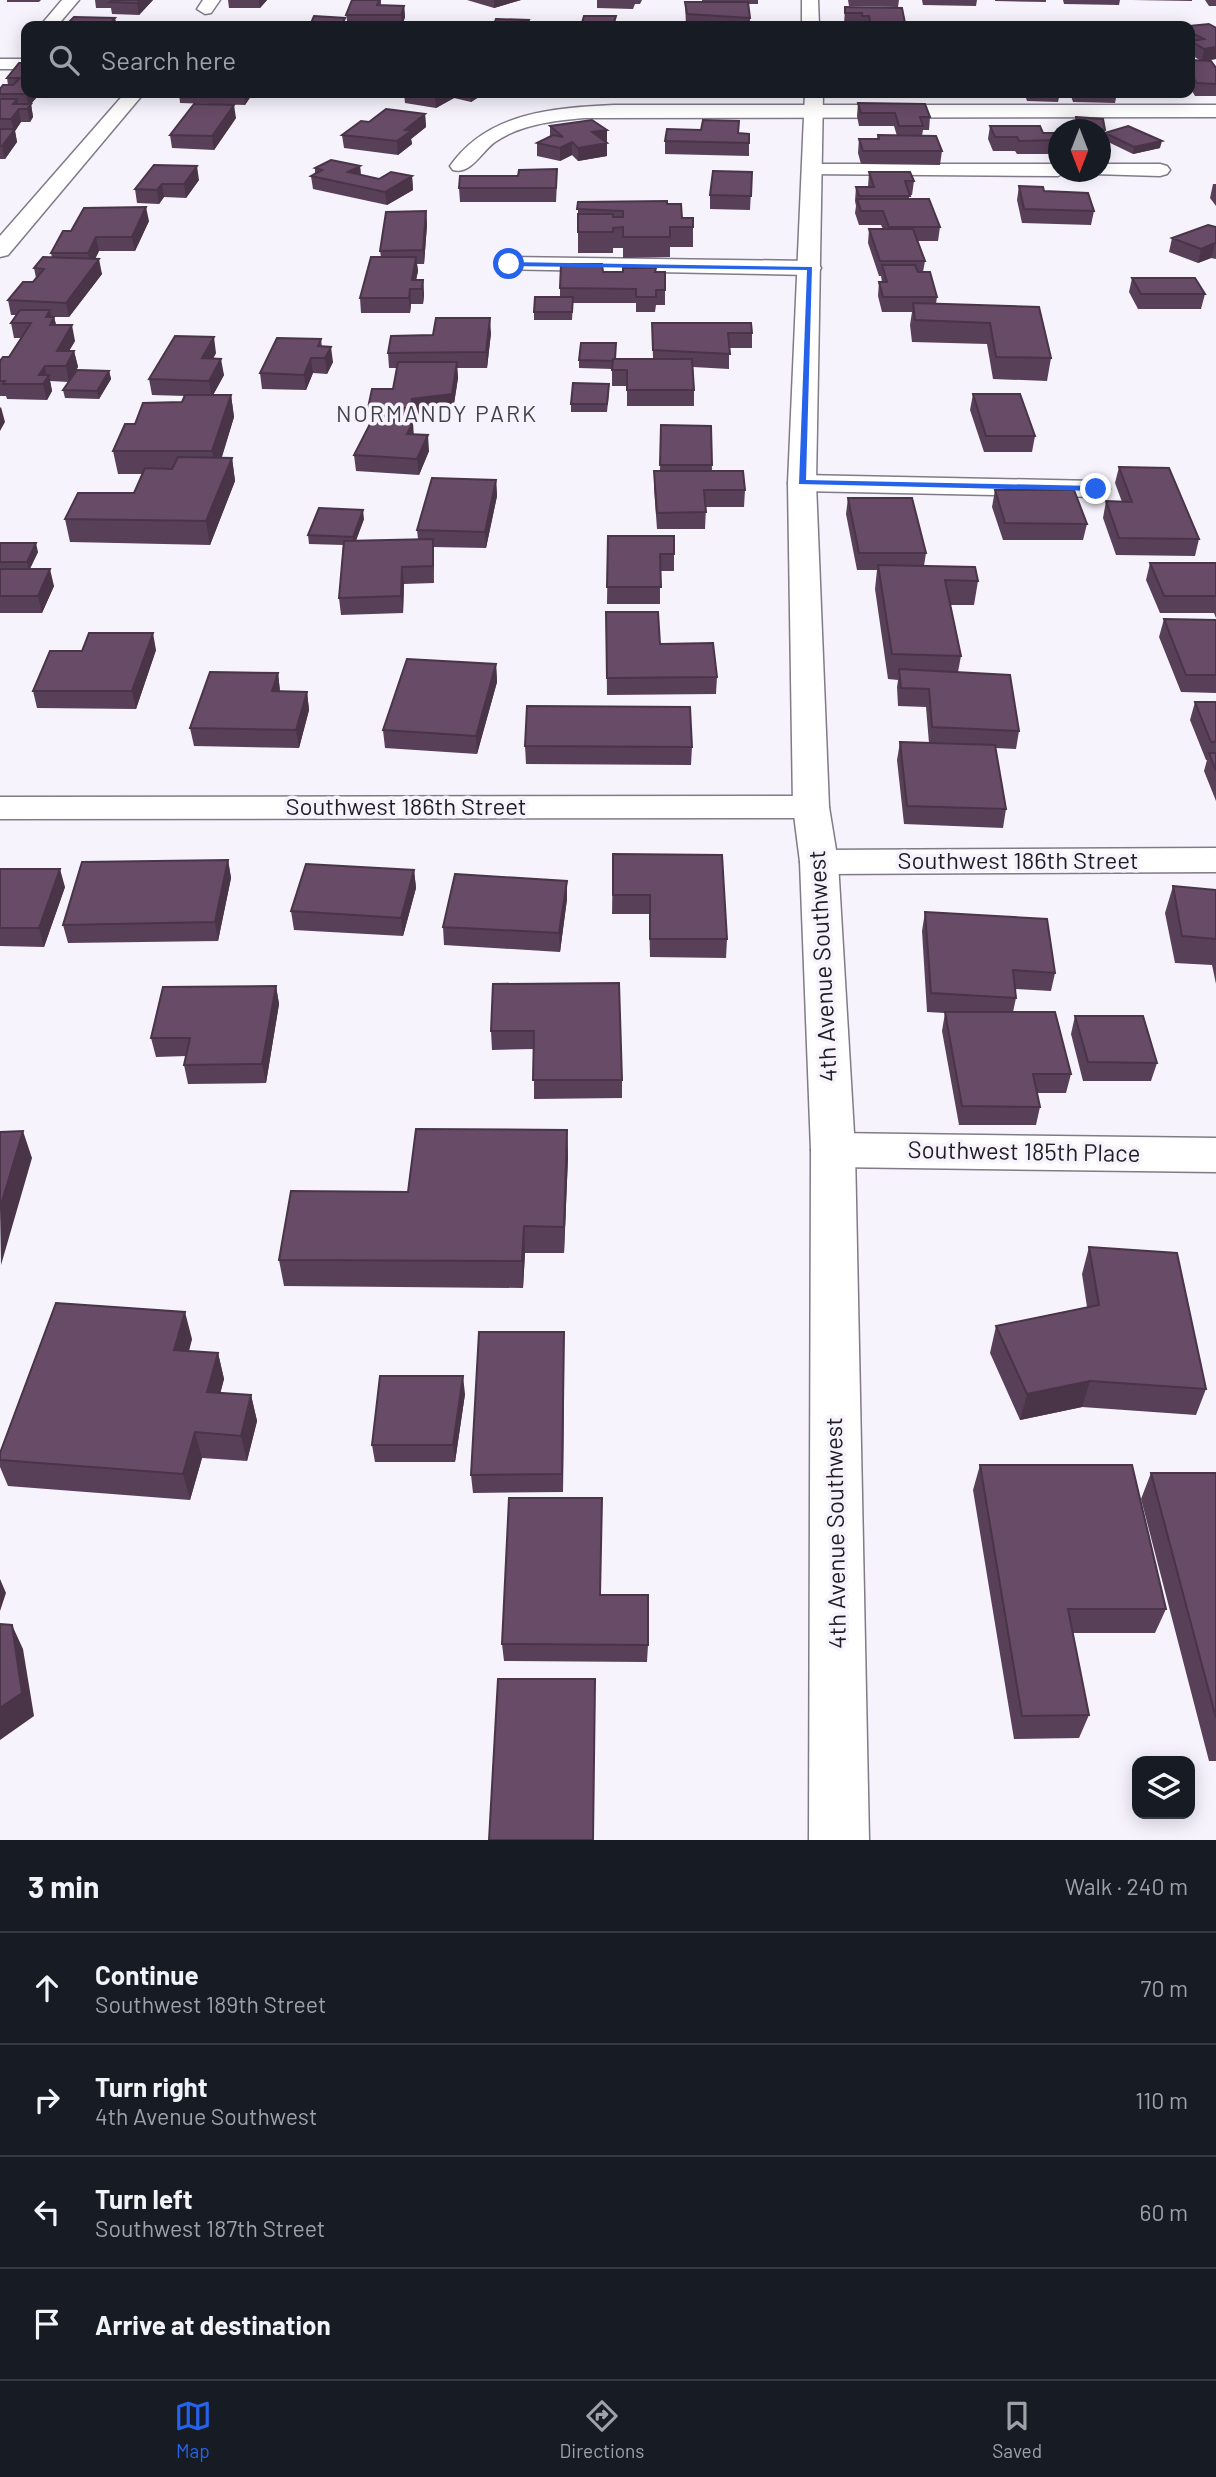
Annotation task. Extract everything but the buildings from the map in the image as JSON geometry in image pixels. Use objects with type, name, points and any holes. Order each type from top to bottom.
[{"type":"street","points":[[52,21],[71,0]]},
{"type":"street","points":[[810,0],[811,21]]},
{"type":"street","points":[[0,250],[131,98]]},
{"type":"street","points":[[460,166],[476,145],[488,136],[528,120],[553,116],[814,101],[1216,111]]},
{"type":"street","name":"4th Avenue Southwest","points":[[814,101],[802,483],[811,807],[819,862],[833,1150],[839,1840]]},
{"type":"street","points":[[813,170],[1048,170]]},
{"type":"street","points":[[1111,170],[1160,170]]},
{"type":"street","points":[[509,264],[810,268]]},
{"type":"street","points":[[802,483],[1096,489]]},
{"type":"street","name":"Southwest 186th Street","points":[[0,808],[811,807]]},
{"type":"street","name":"Southwest 186th Street","points":[[819,862],[1216,860]]},
{"type":"street","name":"Southwest 185th Place","points":[[833,1150],[1216,1155]]},
{"type":"district","name":"NORMANDY PARK","points":[[437,414]]},
{"type":"route","points":[[509,264],[810,268],[802,483],[1096,489]]}]
